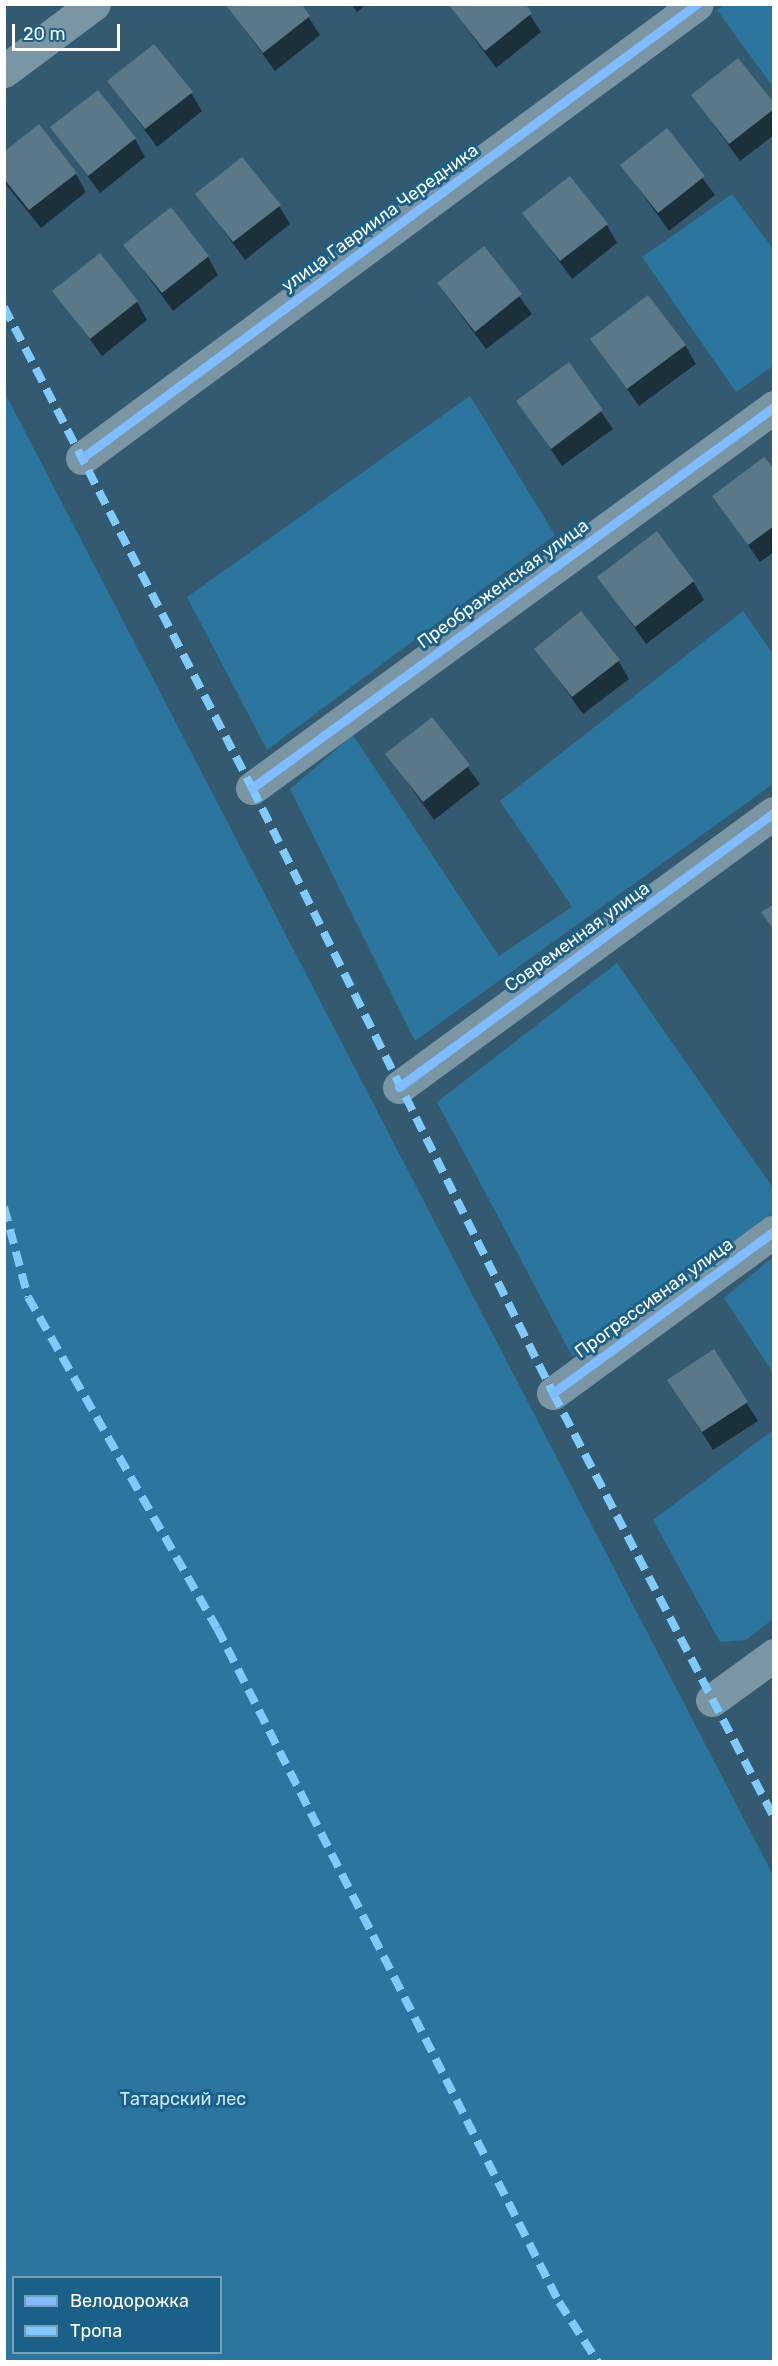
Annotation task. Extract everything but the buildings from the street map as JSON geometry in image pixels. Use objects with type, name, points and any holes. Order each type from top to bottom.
[{"type":"street","points":[[4,71],[94,4]]},
{"type":"street","name":"улица Гавриила Чередника","points":[[82,458],[697,4]]},
{"type":"street","name":"Преображенская улица","points":[[252,788],[774,407]]},
{"type":"street","name":"Современная улица","points":[[399,1087],[774,813]]},
{"type":"street","name":"Прогрессивная улица","points":[[553,1393],[774,1231]]},
{"type":"street","points":[[712,1700],[774,1654]]},
{"type":"green space","points":[[724,5],[773,5],[773,87],[717,10]]},
{"type":"green space","points":[[732,194],[774,250],[773,366],[736,392],[642,257]]},
{"type":"green space","name":"Татарский лес","points":[[4,391],[773,1875],[773,2361],[5,2361]]},
{"type":"green space","points":[[470,396],[555,535],[267,750],[187,597]]},
{"type":"green space","points":[[743,611],[773,654],[773,784],[415,1041],[290,789],[353,735],[499,956],[572,907],[500,801]]},
{"type":"green space","points":[[617,963],[773,1188],[773,1213],[572,1356],[437,1102]]},
{"type":"green space","points":[[773,1257],[773,1373],[724,1298]]},
{"type":"green space","points":[[773,1430],[773,1619],[746,1640],[720,1642],[653,1520]]},
{"type":"marked path","points":[[4,307],[252,788],[553,1393],[774,1817]]},
{"type":"marked path","points":[[4,1207],[28,1297],[217,1628],[559,2302],[598,2362]]},
{"type":"cycle path","points":[[82,458],[697,4]]},
{"type":"cycle path","points":[[252,788],[774,407]]},
{"type":"cycle path","points":[[399,1087],[774,813]]},
{"type":"cycle path","points":[[553,1393],[774,1231]]}]
